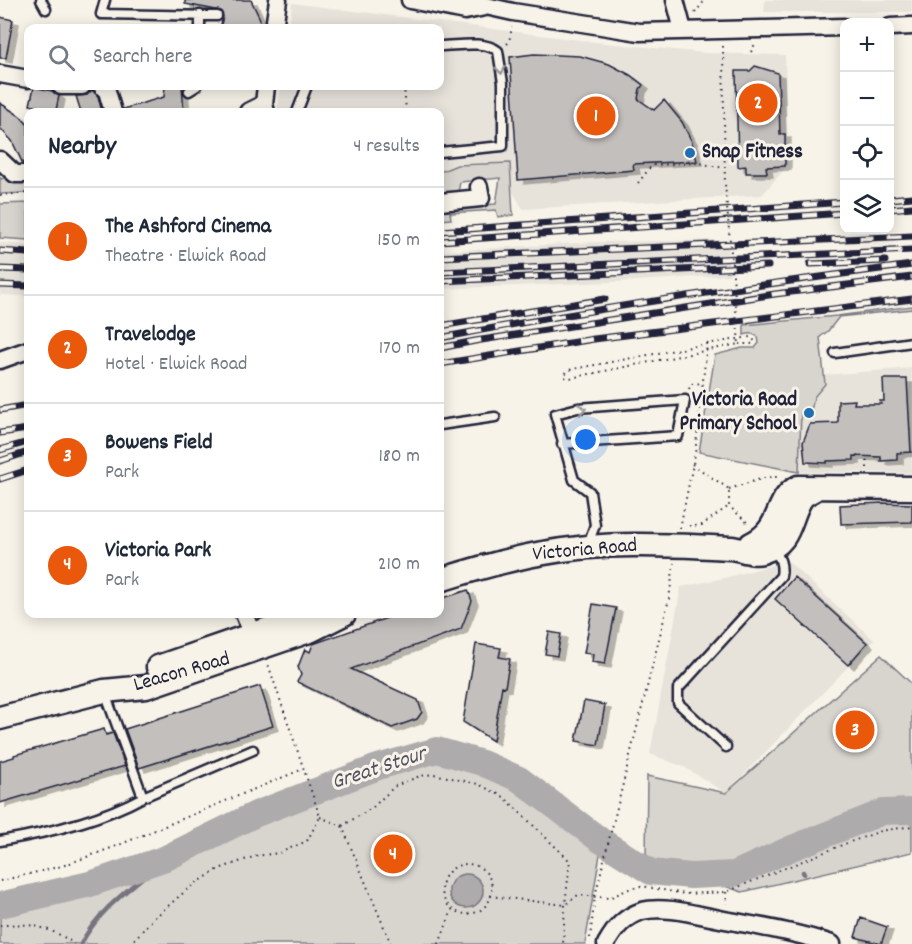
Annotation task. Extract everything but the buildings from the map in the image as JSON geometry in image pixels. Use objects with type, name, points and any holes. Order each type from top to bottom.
[{"type":"street","points":[[275,24],[278,0]]},
{"type":"street","points":[[410,0],[465,11],[486,6]]},
{"type":"street","points":[[468,0],[486,6],[639,32],[840,27]]},
{"type":"street","points":[[675,0],[683,30]]},
{"type":"street","points":[[894,27],[912,26]]},
{"type":"street","points":[[0,74],[24,78]]},
{"type":"street","points":[[106,90],[112,108]]},
{"type":"street","points":[[265,108],[266,90]]},
{"type":"street","points":[[0,160],[15,174],[24,174]]},
{"type":"street","points":[[444,202],[481,198],[479,187]]},
{"type":"street","points":[[0,360],[24,351]]},
{"type":"street","points":[[767,542],[790,491],[807,488],[912,488]]},
{"type":"street","name":"Victoria Road","points":[[444,579],[501,561],[555,549],[678,537],[735,548],[767,542]]},
{"type":"street","points":[[246,618],[255,642]]},
{"type":"street","points":[[255,642],[302,618]]},
{"type":"street","points":[[255,642],[312,630],[336,618]]},
{"type":"street","name":"Leacon Road","points":[[0,718],[104,691],[142,673],[255,642]]},
{"type":"street","points":[[606,944],[616,927],[628,917],[645,910],[676,911],[809,937],[832,944]]},
{"type":"lane","points":[[40,0],[46,9]]},
{"type":"lane","points":[[105,0],[101,14],[217,16]]},
{"type":"lane","points":[[200,24],[201,15]]},
{"type":"lane","points":[[444,46],[471,45],[493,48],[498,51],[504,112],[503,146],[444,152]]},
{"type":"lane","points":[[299,108],[305,90]]},
{"type":"lane","points":[[835,353],[912,342]]},
{"type":"lane","points":[[562,444],[678,436],[684,400],[578,408],[555,414],[562,444],[574,480],[590,492],[595,525],[587,546]]},
{"type":"lane","points":[[444,424],[495,417]]},
{"type":"lane","points":[[726,747],[678,703],[678,689],[781,576],[783,567],[781,559],[767,542]]},
{"type":"lane","points":[[104,691],[143,797]]},
{"type":"lane","points":[[0,841],[67,827],[125,806],[252,750]]},
{"type":"path","points":[[723,30],[724,168],[739,344]]},
{"type":"path","points":[[509,42],[511,33]]},
{"type":"path","points":[[404,90],[406,108]]},
{"type":"path","points":[[638,183],[652,165],[698,163],[724,168]]},
{"type":"path","points":[[0,195],[24,193]]},
{"type":"path","points":[[750,337],[755,341],[751,344],[739,344],[570,378],[564,376],[568,370],[707,344],[750,337]]},
{"type":"path","points":[[590,944],[596,896],[669,599],[678,537],[695,454],[707,344]]},
{"type":"path","points":[[684,400],[691,384],[704,383]]},
{"type":"path","points":[[867,457],[867,473]]},
{"type":"path","points":[[692,464],[729,489]]},
{"type":"path","points":[[729,489],[767,477],[794,477],[807,488]]},
{"type":"path","points":[[729,489],[729,506],[767,542]]},
{"type":"path","points":[[678,537],[702,525],[729,506]]},
{"type":"path","points":[[130,944],[153,919],[190,887],[219,869],[255,856],[279,853],[307,841],[320,818],[267,662],[255,642]]},
{"type":"path","points":[[0,881],[62,866],[114,847],[303,769]]},
{"type":"path","points":[[342,826],[372,808],[395,786],[420,776],[434,774],[478,784],[504,796],[570,861],[563,944]]},
{"type":"path","points":[[320,818],[342,826],[391,944]]},
{"type":"path","points":[[490,896],[565,904],[578,895],[609,898],[641,886],[685,894],[726,892],[847,843],[881,831],[912,826]]},
{"type":"path","points":[[469,864],[483,870],[491,884],[490,896],[484,907],[477,912],[460,913],[446,904],[442,889],[447,874],[461,865],[469,864]]},
{"type":"path","points":[[439,944],[453,910]]},
{"type":"path","points":[[0,926],[10,924],[50,929],[74,944]]},
{"type":"shaded area","points":[[765,0],[912,0],[912,12],[764,12]]},
{"type":"shaded area","points":[[292,3],[595,42],[705,53],[785,55],[788,165],[762,195],[523,209],[504,177],[444,182],[444,108],[278,108],[280,90],[444,90],[444,24],[289,24]]},
{"type":"shaded area","points":[[510,163],[513,215],[498,217],[496,210],[450,213],[451,219],[444,220],[444,208],[496,204],[500,178],[460,182],[458,193],[444,197],[444,170],[457,165]]},
{"type":"shaded area","points":[[0,177],[1,179],[7,177],[17,183],[24,183],[24,193],[0,194]]},
{"type":"shaded area","points":[[24,203],[24,240],[0,238],[0,204]]},
{"type":"shaded area","points":[[728,240],[730,275],[444,289],[444,245],[445,251],[595,242]]},
{"type":"shaded area","points":[[0,243],[24,245],[24,296],[0,295]]},
{"type":"shaded area","points":[[912,306],[912,309],[839,317],[820,337],[825,384],[814,397],[811,411],[801,413],[799,472],[699,452],[715,355],[742,348],[755,348],[759,343],[755,335],[744,335],[744,325]]},
{"type":"shaded area","name":"Victoria Road Primary School","points":[[807,363],[825,375],[912,368],[912,473],[799,472],[699,452]]},
{"type":"shaded area","points":[[788,561],[874,640],[726,793],[684,767],[650,754],[681,587]]},
{"type":"shaded area","points":[[881,655],[912,684],[912,852],[742,892],[646,859],[647,776],[726,793]]},
{"type":"shaded area","points":[[434,758],[458,762],[502,779],[523,791],[601,848],[585,944],[0,944],[0,914],[63,902],[137,876],[145,876],[208,842],[232,832],[319,797]]},
{"type":"shaded area","points":[[466,874],[478,879],[483,891],[478,903],[466,908],[454,903],[449,891],[454,879]]},
{"type":"waterway","name":"Great Stour","points":[[0,905],[90,884],[166,858],[256,814],[378,767],[437,750],[482,763],[519,779],[600,840],[651,872],[691,876],[734,874],[883,812],[912,811]]},
{"type":"waterway","name":"Great Stour","points":[[792,848],[795,854]]},
{"type":"waterway","points":[[81,944],[108,908],[166,858]]},
{"type":"railway","points":[[894,199],[912,197]]},
{"type":"railway","points":[[444,231],[840,202]]},
{"type":"railway","points":[[894,209],[912,207]]},
{"type":"railway","points":[[444,241],[840,213]]},
{"type":"railway","points":[[444,257],[912,236]]},
{"type":"railway","points":[[444,272],[912,250]]},
{"type":"railway","points":[[0,251],[24,253]]},
{"type":"railway","points":[[810,264],[885,261]]},
{"type":"railway","points":[[444,337],[675,298],[912,265]]},
{"type":"railway","points":[[444,281],[768,266]]},
{"type":"railway","points":[[0,269],[24,270]]},
{"type":"railway","points":[[444,347],[775,294],[912,277]]},
{"type":"railway","points":[[0,285],[24,286]]},
{"type":"railway","points":[[444,325],[605,299]]},
{"type":"railway","points":[[444,363],[594,339],[912,299]]},
{"type":"railway","points":[[0,410],[24,406]]},
{"type":"railway","points":[[0,433],[24,430]]},
{"type":"railway","points":[[0,450],[24,443]]},
{"type":"railway","points":[[0,461],[24,453]]},
{"type":"railway","points":[[0,479],[24,471]]},
{"type":"place","name":"Travelodge","points":[[758,103]]},
{"type":"place","name":"The Ashford Cinema","points":[[596,116]]},
{"type":"place","name":"Snap Fitness","points":[[690,153]]},
{"type":"place","name":"Victoria Road Primary School","points":[[809,413]]},
{"type":"place","name":"Bowens Field","points":[[855,730]]},
{"type":"place","name":"Victoria Park","points":[[393,854]]}]
